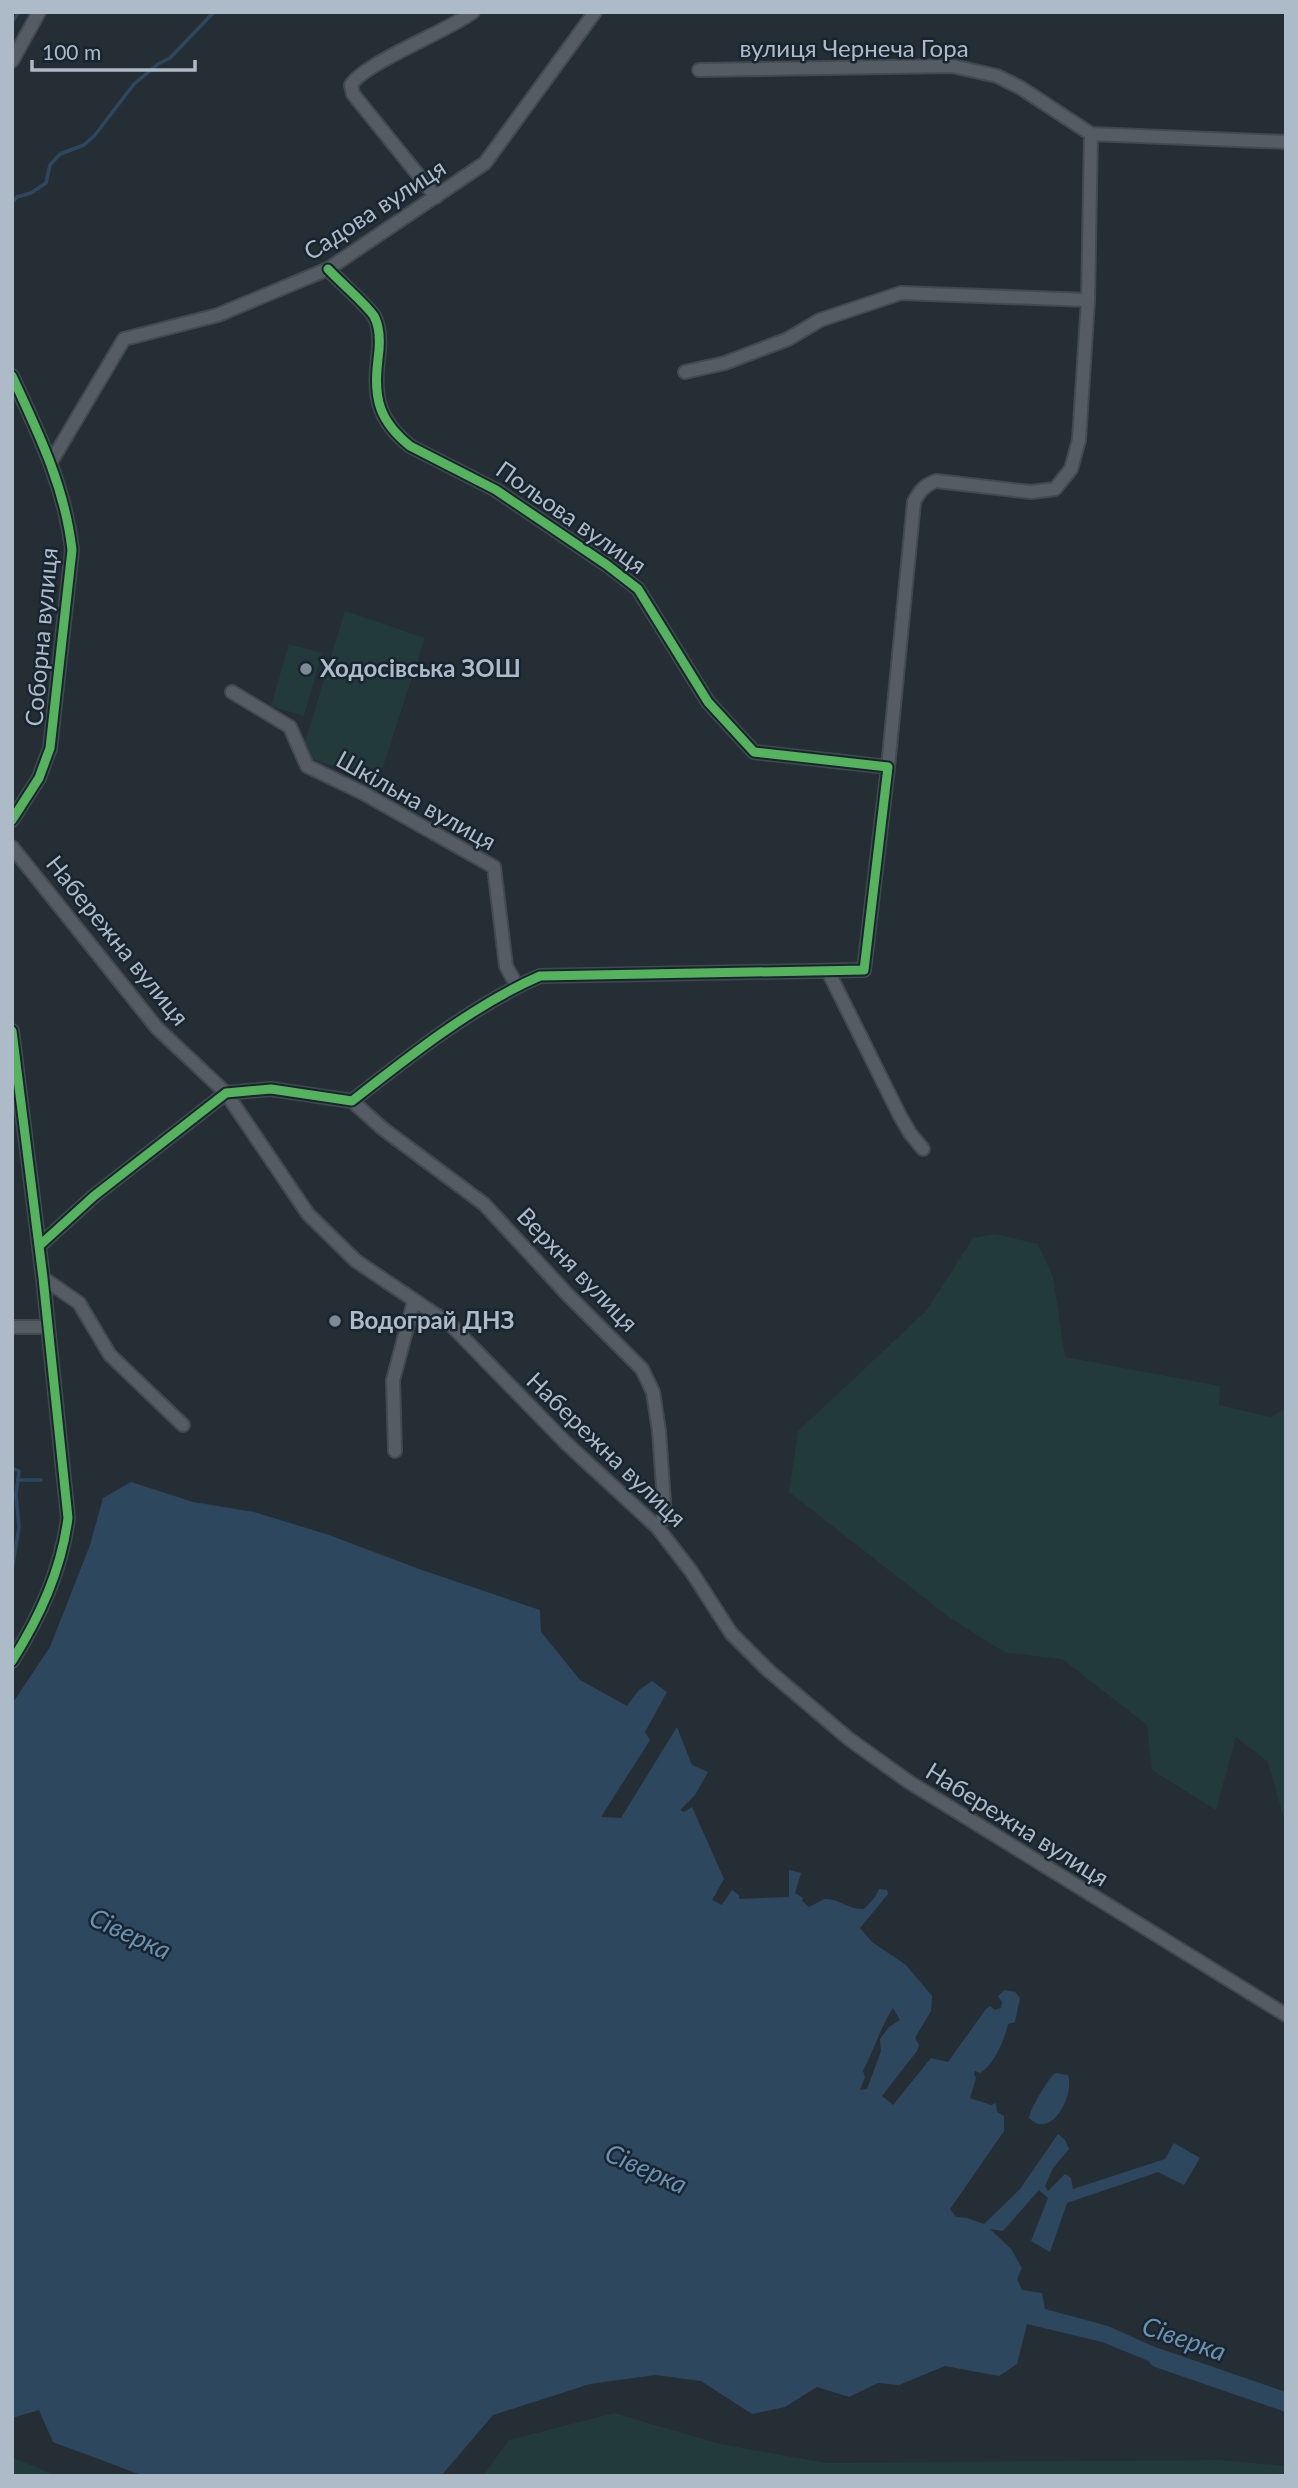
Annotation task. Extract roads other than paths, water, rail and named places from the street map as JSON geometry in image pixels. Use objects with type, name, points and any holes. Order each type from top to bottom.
[{"type":"street","points":[[12,61],[38,12]]},
{"type":"street","points":[[436,197],[353,94],[351,85],[354,80],[381,63],[473,12]]},
{"type":"street","name":"Садова вулиця","points":[[51,463],[124,339],[218,315],[328,269],[485,163],[595,12]]},
{"type":"street","name":"вулиця Чернеча Гора","points":[[699,70],[951,66],[984,71],[1021,88],[1091,134]]},
{"type":"street","points":[[39,1246],[94,1196],[226,1093],[271,1089],[352,1101],[412,1054],[517,986],[540,976],[864,970],[888,767],[914,502],[926,485],[936,481],[1031,492],[1055,489],[1071,470],[1079,440],[1088,300],[1091,134],[1286,142]]},
{"type":"street","name":"Польова вулиця","points":[[328,269],[374,317],[381,341],[376,378],[378,401],[389,426],[399,437],[410,446],[496,490],[638,589],[708,702],[754,752],[888,767]]},
{"type":"street","points":[[685,372],[725,363],[788,339],[820,320],[901,293],[1088,300]]},
{"type":"street","name":"Соборна вулиця","points":[[12,376],[51,463],[69,520],[72,550],[50,748],[39,778],[12,820]]},
{"type":"street","name":"Шкільна вулиця","points":[[232,692],[290,727],[307,766],[363,793],[494,867],[506,967],[517,986]]},
{"type":"street","name":"Набережна вулиця","points":[[12,847],[157,1028],[226,1093],[308,1214],[356,1261],[451,1325],[566,1443],[657,1527],[691,1571],[731,1633],[750,1654],[866,1753],[909,1783],[1286,2015]]},
{"type":"street","points":[[828,971],[909,1133],[923,1150]]},
{"type":"street","points":[[12,1031],[43,1278],[68,1518],[65,1545],[58,1570],[35,1624],[12,1661]]},
{"type":"street","name":"Верхня вулиця","points":[[352,1101],[382,1128],[484,1204],[568,1295],[642,1369],[653,1392],[659,1431],[666,1516],[657,1527]]},
{"type":"street","points":[[43,1278],[79,1303],[110,1355],[183,1425]]},
{"type":"street","points":[[395,1451],[393,1380],[414,1301]]},
{"type":"street","points":[[12,1327],[47,1327]]},
{"type":"water","points":[[131,1482],[193,1502],[254,1512],[329,1535],[540,1610],[541,1632],[580,1680],[627,1706],[639,1690],[652,1681],[667,1692],[645,1732],[650,1740],[601,1817],[621,1818],[677,1727],[692,1765],[708,1772],[695,1795],[680,1810],[684,1812],[692,1807],[724,1879],[712,1900],[722,1905],[732,1890],[739,1895],[739,1899],[789,1897],[789,1870],[801,1873],[795,1893],[803,1898],[802,1901],[809,1907],[825,1899],[864,1909],[879,1889],[887,1890],[888,1894],[860,1928],[872,1942],[906,1965],[932,1996],[931,2011],[915,2038],[919,2045],[917,2051],[882,2096],[893,2105],[931,2058],[948,2062],[986,2009],[990,2006],[995,2010],[1001,2008],[1002,2002],[998,1996],[1005,1990],[1015,1992],[1020,1998],[1015,2022],[1008,2024],[994,2058],[980,2073],[975,2071],[974,2074],[976,2078],[970,2098],[991,2105],[996,2103],[997,2112],[1004,2116],[1004,2131],[950,2209],[956,2217],[984,2224],[1020,2189],[1058,2134],[1069,2149],[1053,2168],[1045,2186],[1048,2191],[1065,2174],[1071,2178],[1073,2189],[1165,2159],[1174,2143],[1200,2158],[1184,2185],[1158,2172],[1067,2203],[1050,2252],[1031,2241],[1048,2198],[1039,2190],[1003,2231],[990,2229],[1011,2249],[1022,2268],[1017,2279],[1022,2290],[1042,2293],[1045,2309],[1108,2326],[1186,2361],[1178,2373],[1102,2342],[1027,2324],[1017,2364],[999,2376],[945,2366],[899,2385],[878,2383],[849,2397],[817,2387],[785,2407],[752,2414],[701,2381],[655,2375],[590,2384],[493,2415],[441,2476],[144,2476],[53,2442],[39,2410],[12,2418],[12,1704],[50,1647],[90,1545],[103,1498]],"holes":[[[893,2008],[900,2020],[889,2027],[880,2039],[881,2051],[867,2089],[860,2090],[865,2077],[863,2071]]]},
{"type":"water","points":[[1055,2073],[1068,2075],[1065,2103],[1053,2120],[1037,2124],[1029,2118],[1030,2114]]},
{"type":"waterway","points":[[12,22],[19,12]]},
{"type":"waterway","points":[[12,203],[17,197],[31,193],[46,183],[50,165],[60,154],[84,145],[95,135],[134,84],[158,64],[170,58],[214,12]]},
{"type":"waterway","points":[[12,1468],[19,1471],[16,1495],[19,1527],[12,1570]]},
{"type":"waterway","points":[[18,1480],[41,1480]]},
{"type":"waterway","name":"Сіверка","points":[[1158,2358],[1286,2402]]},
{"type":"place","name":"Ходосівська ЗОШ","points":[[306,669]]},
{"type":"place","name":"Водограй ДНЗ","points":[[335,1321]]}]
